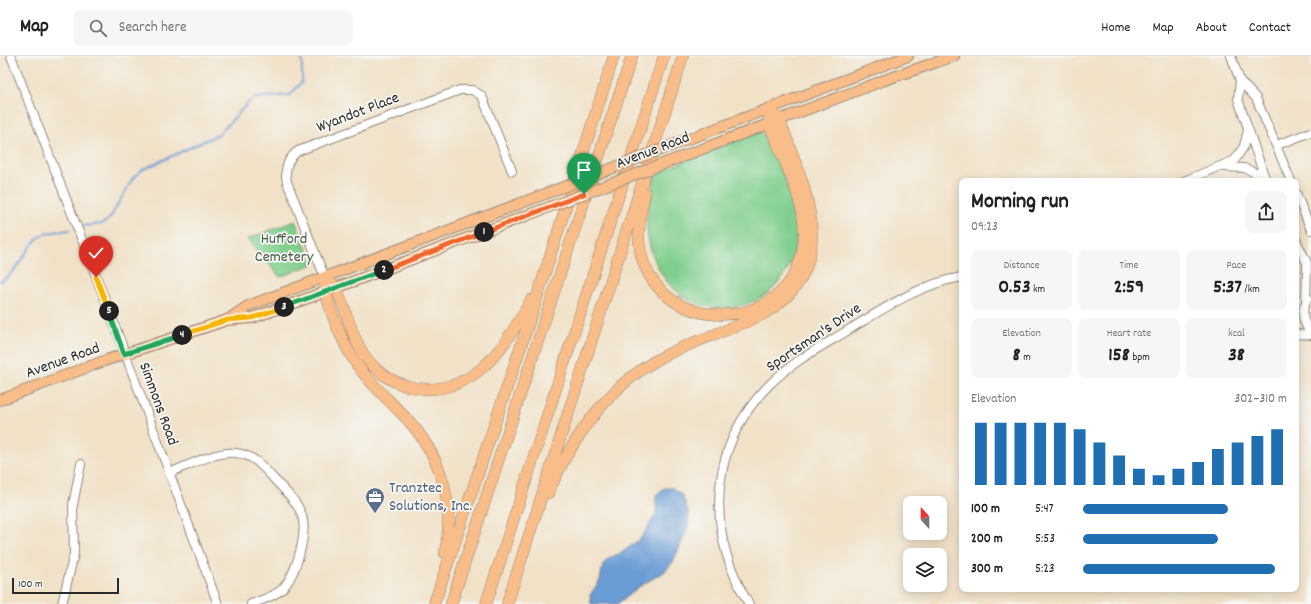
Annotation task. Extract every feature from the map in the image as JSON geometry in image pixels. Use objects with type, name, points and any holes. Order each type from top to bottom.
[{"type":"highway","points":[[433,604],[544,272],[614,56]]},
{"type":"highway","points":[[451,604],[632,56]]},
{"type":"highway","points":[[486,604],[664,56]]},
{"type":"highway","points":[[507,604],[683,56]]},
{"type":"highway","points":[[530,530],[552,483],[578,436],[602,406],[620,387],[654,361],[673,351],[763,314],[788,294],[801,276],[812,246],[811,214],[769,109]]},
{"type":"highway","points":[[662,120],[640,216],[639,232],[641,253],[652,278],[670,298],[698,313],[720,316],[736,315],[751,310],[777,295],[791,279],[802,254],[804,228],[800,207],[774,121]]},
{"type":"highway","points":[[325,278],[336,288],[355,338],[372,365],[384,375],[398,383],[418,389],[429,390],[460,383],[486,365],[519,323],[544,272]]},
{"type":"highway","points":[[325,278],[325,292],[344,343],[352,357],[371,382],[422,438],[435,458],[444,480],[449,506],[449,528],[443,565],[433,604]]},
{"type":"main road","name":"Avenue Road","points":[[227,320],[248,306],[908,56]]},
{"type":"main road","name":"Avenue Road","points":[[0,400],[124,354],[227,320],[252,318],[325,292],[774,121],[954,56]]},
{"type":"street","name":"Simmons Road","points":[[11,56],[218,604]]},
{"type":"street","points":[[1231,56],[1240,81],[1256,98],[1290,178]]},
{"type":"street","points":[[1240,81],[1238,99],[1265,178]]},
{"type":"street","name":"Wyandot Place","points":[[325,278],[287,182],[286,175],[288,164],[290,159],[298,151],[460,90],[467,89],[482,96],[512,171]]},
{"type":"street","points":[[1192,178],[1235,160],[1240,154],[1248,130]]},
{"type":"street","points":[[1277,145],[1311,132]]},
{"type":"street","points":[[1220,167],[1244,168],[1263,178]]},
{"type":"street","points":[[1299,200],[1311,230]]},
{"type":"street","points":[[1299,246],[1307,263],[1303,320],[1311,334],[1299,334]]},
{"type":"street","name":"Sportsman's Drive","points":[[749,604],[731,571],[720,534],[719,514],[722,471],[729,449],[741,422],[753,403],[770,384],[790,366],[894,302],[924,287],[959,278]]},
{"type":"street","points":[[1299,309],[1311,295]]},
{"type":"street","points":[[168,473],[224,453],[242,454],[258,462],[296,504],[303,520],[304,532],[294,570],[286,585],[278,593],[251,604]]},
{"type":"street","points":[[62,604],[74,554],[73,505],[81,464]]},
{"type":"green space","points":[[760,131],[772,144],[791,201],[797,232],[794,256],[779,282],[770,292],[759,299],[733,307],[719,308],[693,302],[674,289],[662,275],[650,248],[647,224],[655,173]]},
{"type":"green space","name":"Hufford Cemetery","points":[[295,221],[313,264],[280,277],[247,239]]},
{"type":"water","points":[[664,488],[672,488],[682,495],[689,514],[688,528],[673,562],[664,572],[640,586],[617,604],[591,604],[590,595],[600,580],[603,565],[609,558],[623,552],[641,538],[656,514],[656,495]]},
{"type":"waterway","points":[[82,226],[102,224],[110,218],[133,178],[142,170],[219,134],[249,102],[255,98],[290,95],[302,82],[302,56]]},
{"type":"waterway","points":[[0,281],[11,274],[41,236],[52,232],[71,230]]},
{"type":"place","name":"Tranztec Solutions, Inc.","points":[[375,514]]},
{"type":"route","points":[[96,277],[124,354],[227,320],[252,318],[336,288],[584,194]]}]
